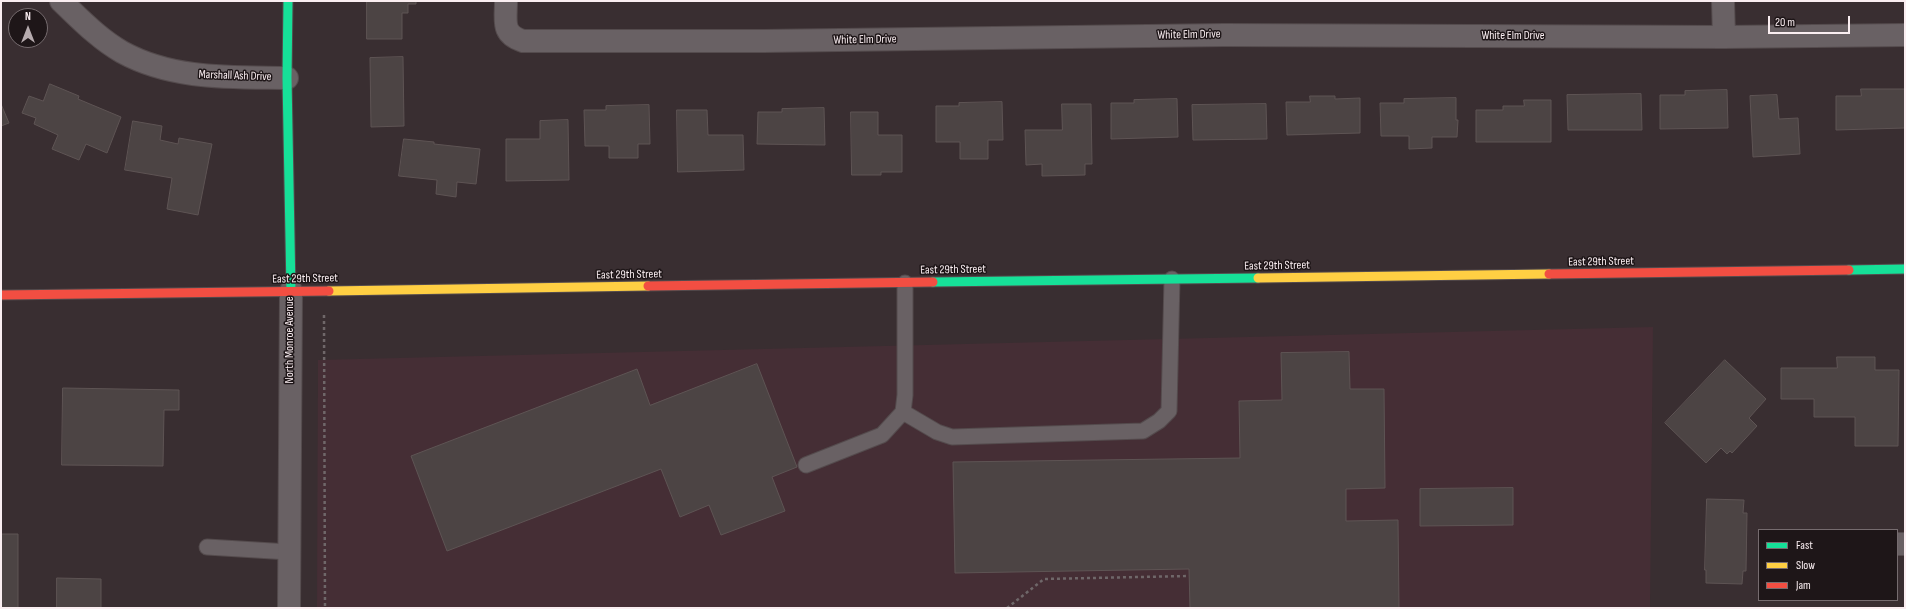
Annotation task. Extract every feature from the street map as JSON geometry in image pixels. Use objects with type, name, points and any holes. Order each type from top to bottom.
[{"type":"main road","name":"North Monroe Avenue","points":[[288,1],[287,78],[291,291]]},
{"type":"main road","name":"East 29th Street","points":[[1,295],[1905,269]]},
{"type":"street","name":"Marshall Ash Drive","points":[[61,1],[88,27],[122,52],[156,66],[188,74],[208,76],[287,78]]},
{"type":"street","name":"White Elm Drive","points":[[506,1],[506,25],[508,33],[513,38],[523,41],[763,41],[1224,35],[1724,38],[1905,35]]},
{"type":"street","points":[[1723,1],[1724,38]]},
{"type":"street","name":"North Monroe Avenue","points":[[289,608],[291,291]]},
{"type":"lane","points":[[903,412],[937,432],[952,437],[1143,431],[1159,421],[1169,411],[1172,279]]},
{"type":"lane","points":[[806,465],[882,435],[903,412],[905,395],[905,283]]},
{"type":"lane","points":[[207,547],[289,552]]},
{"type":"path","points":[[324,291],[325,608]]},
{"type":"path","points":[[1007,608],[1044,579],[1189,576]]},
{"type":"shaded area","points":[[1653,327],[1650,608],[317,608],[318,360]]},
{"type":"building","points":[[367,1],[416,1],[416,4],[408,4],[408,13],[402,13],[402,39],[367,39]]},
{"type":"building","points":[[403,57],[404,126],[371,127],[370,58]]},
{"type":"building","points":[[50,84],[79,96],[78,99],[121,117],[107,153],[86,144],[79,160],[52,149],[58,135],[34,124],[36,118],[22,113],[29,96],[43,101]]},
{"type":"building","points":[[1861,89],[1905,89],[1905,128],[1836,130],[1836,96],[1861,96]]},
{"type":"building","points":[[1727,90],[1728,128],[1660,129],[1660,95],[1685,95],[1685,91]]},
{"type":"building","points":[[1641,94],[1642,130],[1568,130],[1567,95]]},
{"type":"building","points":[[1777,95],[1779,119],[1798,118],[1800,154],[1753,157],[1750,96]]},
{"type":"building","points":[[1310,96],[1335,96],[1335,99],[1360,98],[1360,133],[1287,135],[1286,102],[1310,102]]},
{"type":"building","points":[[1456,98],[1456,120],[1458,120],[1457,137],[1432,137],[1432,148],[1409,149],[1409,136],[1381,136],[1380,103],[1404,103],[1404,99]]},
{"type":"building","points":[[1177,99],[1178,137],[1111,139],[1111,103],[1134,103],[1134,100]]},
{"type":"building","points":[[1524,100],[1551,100],[1551,142],[1476,142],[1476,110],[1503,110],[1503,106],[1524,106]]},
{"type":"building","points":[[1002,102],[1003,140],[988,140],[988,159],[960,159],[960,142],[936,142],[936,106],[959,106],[959,103]]},
{"type":"building","points":[[1,104],[9,123],[1,126]]},
{"type":"building","points":[[1062,104],[1091,104],[1092,164],[1085,164],[1085,175],[1042,176],[1042,164],[1026,165],[1025,130],[1062,130]]},
{"type":"building","points":[[1266,104],[1267,139],[1193,140],[1192,105]]},
{"type":"building","points":[[649,105],[650,144],[638,144],[638,158],[609,158],[609,146],[585,146],[584,110],[606,110],[606,106]]},
{"type":"building","points":[[824,108],[825,145],[757,144],[758,112],[782,112],[782,109]]},
{"type":"building","points":[[677,110],[707,110],[708,135],[743,135],[744,170],[678,172]]},
{"type":"building","points":[[851,112],[878,112],[878,135],[902,135],[902,172],[881,172],[881,175],[852,175]]},
{"type":"building","points":[[568,120],[569,180],[506,181],[506,139],[540,139],[540,121]]},
{"type":"building","points":[[133,121],[162,126],[160,140],[178,144],[179,138],[212,144],[198,215],[167,209],[172,178],[125,170]]},
{"type":"building","points":[[404,139],[480,149],[476,184],[457,182],[456,197],[436,194],[437,180],[399,176]]},
{"type":"building","points":[[1349,352],[1350,389],[1384,389],[1385,488],[1346,489],[1346,521],[1398,520],[1399,608],[1190,608],[1189,569],[955,573],[953,462],[1240,458],[1239,401],[1282,400],[1281,353]]},
{"type":"building","points":[[1837,357],[1875,357],[1875,370],[1899,370],[1898,446],[1855,446],[1855,417],[1814,417],[1814,399],[1781,399],[1781,368],[1837,368]]},
{"type":"building","points":[[1725,360],[1766,399],[1749,418],[1757,426],[1732,453],[1730,451],[1727,454],[1721,448],[1706,463],[1665,423]]},
{"type":"building","points":[[757,364],[797,467],[772,477],[785,511],[721,535],[709,505],[680,517],[661,469],[447,551],[411,456],[637,369],[650,405]]},
{"type":"building","points":[[63,388],[179,390],[179,410],[164,410],[163,466],[62,465]]},
{"type":"building","points":[[1513,488],[1513,525],[1420,526],[1420,489]]},
{"type":"building","points":[[1707,499],[1744,500],[1743,513],[1747,513],[1746,571],[1743,571],[1742,584],[1706,583]]},
{"type":"building","points":[[1,534],[18,534],[18,608],[1,608]]},
{"type":"building","points":[[57,578],[101,579],[101,608],[57,608]]},
{"type":"traffic: fast","points":[[288,1],[287,78],[291,291]]},
{"type":"traffic: fast","points":[[1849,270],[1905,269]]},
{"type":"traffic: fast","points":[[933,282],[1258,278]]},
{"type":"traffic: slow","points":[[1258,278],[1549,274]]},
{"type":"traffic: slow","points":[[329,291],[648,286]]},
{"type":"traffic: jam","points":[[1549,274],[1849,270]]},
{"type":"traffic: jam","points":[[648,286],[933,282]]},
{"type":"traffic: jam","points":[[1,295],[329,291]]}]
